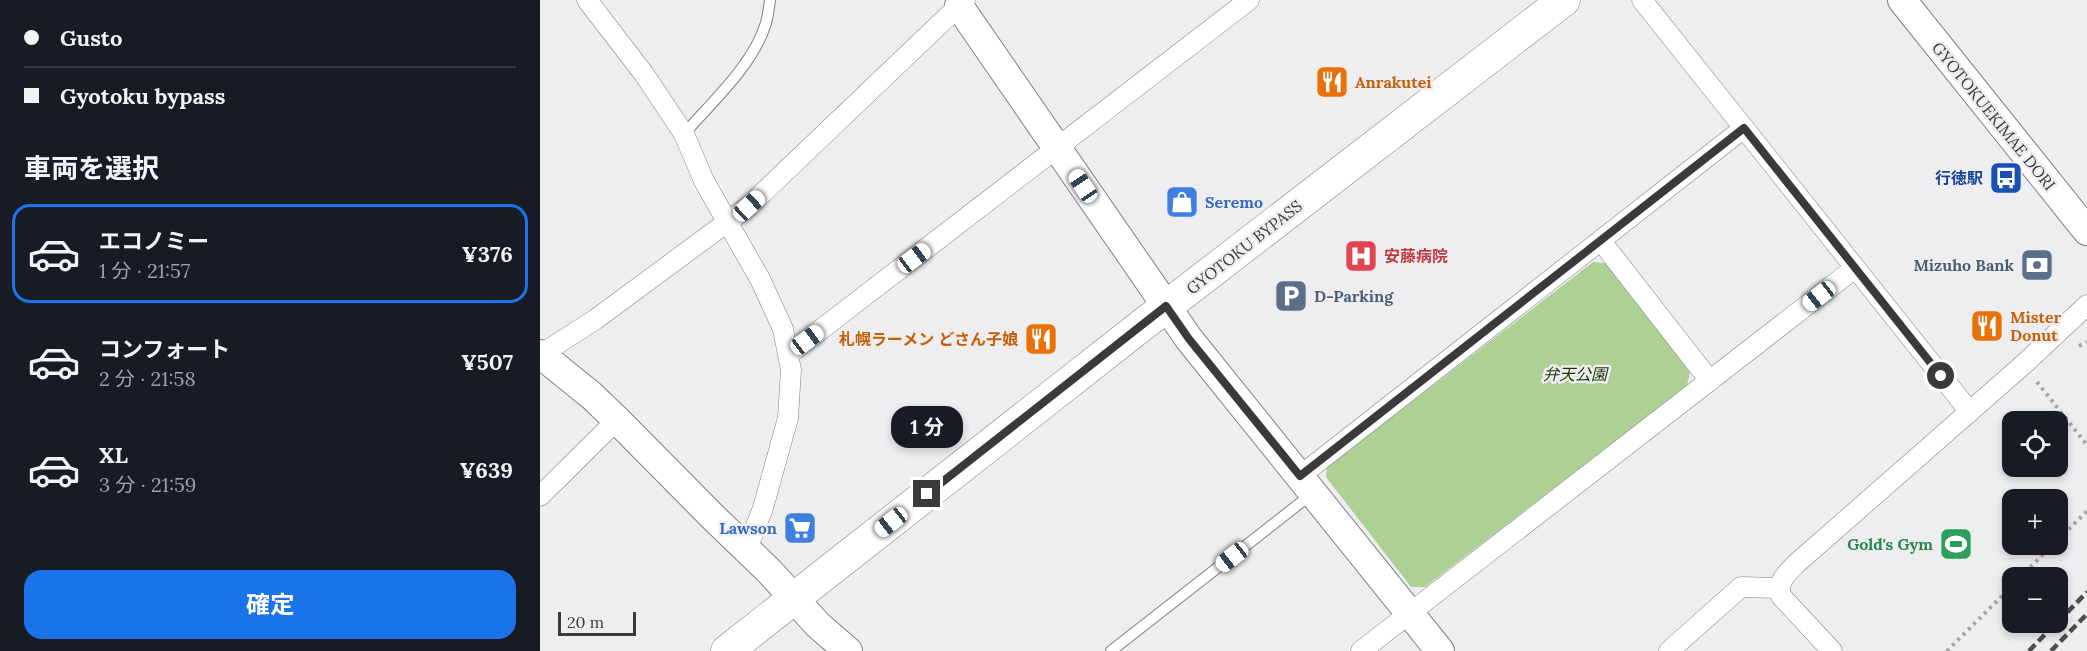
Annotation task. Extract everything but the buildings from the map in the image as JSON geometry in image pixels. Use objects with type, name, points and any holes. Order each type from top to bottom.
[{"type":"main road","name":"GYOTOKU BYPASS","points":[[727,651],[1166,306],[1564,0]]},
{"type":"street","points":[[588,0],[644,74],[684,134],[704,181],[760,279],[783,329],[791,369],[788,418],[766,498],[747,549]]},
{"type":"street","points":[[789,354],[1249,0]]},
{"type":"street","points":[[1642,0],[1970,412]]},
{"type":"street","name":"GYOTOKUEKIMAE DORI","points":[[1902,0],[2087,231]]},
{"type":"street","points":[[848,651],[818,625],[747,549],[617,420],[592,396],[540,355],[596,319],[749,206],[962,3],[1057,147],[1189,339],[1440,651]]},
{"type":"street","points":[[1307,485],[1601,241],[1744,128]]},
{"type":"street","points":[[1601,241],[1710,381]]},
{"type":"street","points":[[1361,651],[1855,268]]},
{"type":"street","points":[[1832,651],[1781,596],[1779,588],[1781,580],[2087,305]]},
{"type":"street","points":[[540,496],[617,420]]},
{"type":"street","points":[[1669,651],[1741,587],[1779,588]]},
{"type":"lane","points":[[684,134],[753,52],[766,23],[770,0]]},
{"type":"lane","points":[[1111,651],[1307,485]]},
{"type":"path","points":[[2024,364],[2087,445]]},
{"type":"path","points":[[2068,530],[2087,510]]},
{"type":"path","points":[[2031,567],[2042,555]]},
{"type":"path","points":[[1947,651],[2002,596]]},
{"type":"green space","name":"弁天公園","points":[[1593,262],[1606,263],[1690,372],[1687,386],[1425,587],[1411,587],[1326,477],[1327,467]]},
{"type":"railway","points":[[2068,612],[2087,592]]},
{"type":"railway","points":[[2051,651],[2087,614]]},
{"type":"railway","points":[[2029,651],[2046,633]]},
{"type":"place","name":"Anrakutei","points":[[1332,82]]},
{"type":"place","name":"行徳駅","points":[[2006,178]]},
{"type":"place","name":"Seremo","points":[[1182,202]]},
{"type":"place","name":"安藤病院","points":[[1361,256]]},
{"type":"place","name":"Mizuho Bank","points":[[2037,265]]},
{"type":"place","name":"D-Parking","points":[[1291,296]]},
{"type":"place","name":"Mister Donut","points":[[1987,326]]},
{"type":"place","name":"札幌ラーメン どさん子娘","points":[[1041,339]]},
{"type":"place","name":"Lawson","points":[[800,528]]},
{"type":"place","name":"Gold's Gym","points":[[1956,544]]},
{"type":"route","points":[[927,494],[1166,306],[1189,339],[1300,476],[1744,128],[1941,376]]}]
